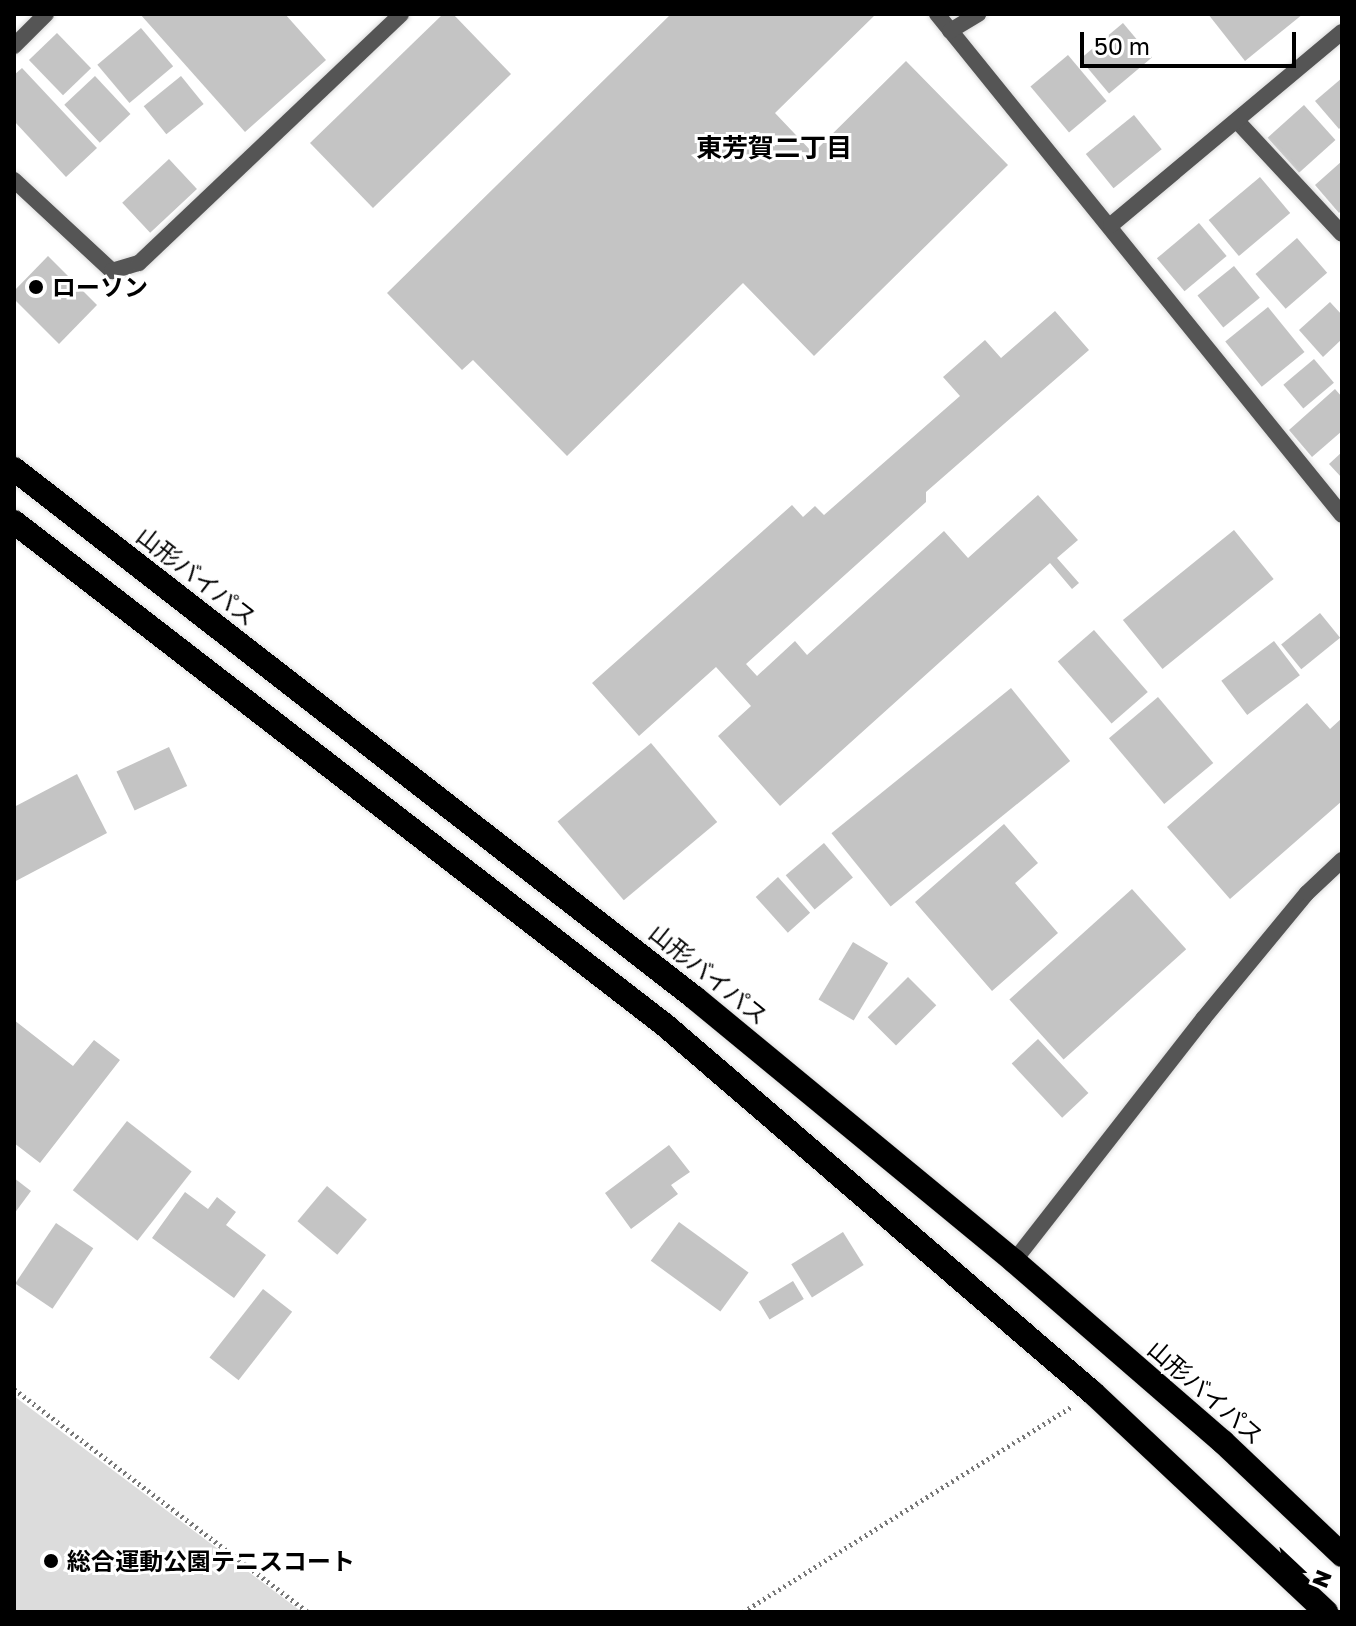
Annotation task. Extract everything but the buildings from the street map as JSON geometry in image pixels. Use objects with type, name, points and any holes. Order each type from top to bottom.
[{"type":"highway","name":"山形バイパス","points":[[14,469],[695,998],[1014,1261],[1223,1442],[1342,1555]]},
{"type":"highway","points":[[14,522],[666,1026],[1093,1393],[1326,1612]]},
{"type":"street","points":[[14,46],[46,14]]},
{"type":"street","points":[[14,180],[112,271],[139,263],[401,14]]},
{"type":"street","points":[[937,14],[1111,225],[1342,515]]},
{"type":"street","points":[[950,31],[978,14]]},
{"type":"street","points":[[1111,225],[1342,32]]},
{"type":"street","points":[[1237,121],[1342,234]]},
{"type":"street","points":[[1014,1261],[1203,1019],[1307,893],[1342,860]]},
{"type":"path","points":[[14,1389],[308,1612]]},
{"type":"path","points":[[743,1612],[1093,1393]]},
{"type":"shaded area","points":[[14,1396],[302,1612],[14,1612]]},
{"type":"place","name":"ローソン","points":[[36,287]]},
{"type":"place","name":"総合運動公園テニスコート","points":[[51,1561]]},
{"type":"district","name":"東芳賀二丁目","points":[[774,148]]}]
